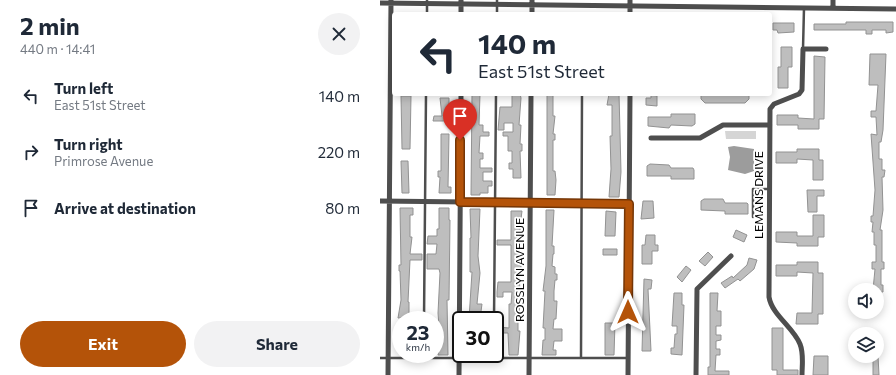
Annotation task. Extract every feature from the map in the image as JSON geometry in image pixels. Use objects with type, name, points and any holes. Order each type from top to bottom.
[{"type":"street","points":[[766,0],[766,7]]},
{"type":"street","points":[[833,0],[833,8]]},
{"type":"street","points":[[388,375],[391,2]]},
{"type":"street","points":[[380,3],[630,3],[896,9]]},
{"type":"street","points":[[803,49],[826,49]]},
{"type":"street","name":"LEMANS DRIVE","points":[[802,375],[802,356],[800,345],[771,305],[769,297],[769,189],[771,106],[799,94],[802,90],[803,49]]},
{"type":"street","points":[[459,311],[460,96]]},
{"type":"street","name":"ROSSLYN AVENUE","points":[[529,375],[531,96]]},
{"type":"street","points":[[628,375],[630,96]]},
{"type":"street","points":[[651,138],[700,138],[723,125],[770,125]]},
{"type":"street","points":[[380,201],[629,204]]},
{"type":"street","points":[[696,375],[697,289],[731,256]]},
{"type":"street","points":[[459,363],[459,375]]},
{"type":"lane","points":[[803,49],[804,8]]},
{"type":"lane","points":[[424,311],[426,96]]},
{"type":"lane","points":[[494,311],[496,96]]},
{"type":"lane","points":[[580,357],[582,96]]},
{"type":"lane","points":[[753,217],[754,189],[769,189]]},
{"type":"lane","points":[[504,358],[524,359],[529,357],[628,358]]},
{"type":"lane","points":[[380,358],[392,358]]},
{"type":"shaded area","points":[[725,131],[756,131],[756,139],[726,139]]},
{"type":"shaded area","points":[[734,146],[754,149],[754,171],[745,174],[728,170],[730,157],[728,147]]},
{"type":"building","points":[[846,22],[893,22],[893,32],[886,33],[886,30],[872,30],[872,34],[866,34],[866,30],[814,30],[814,24],[846,24]]},
{"type":"building","points":[[773,23],[794,23],[794,32],[778,33],[777,30],[773,30]]},
{"type":"building","points":[[781,47],[792,47],[792,67],[788,67],[788,88],[778,88],[778,67],[781,67]]},
{"type":"building","points":[[870,54],[886,54],[883,130],[881,142],[879,142],[879,159],[882,159],[882,170],[885,170],[884,177],[882,177],[883,210],[880,230],[882,230],[882,262],[884,262],[884,269],[881,269],[881,283],[874,283],[875,269],[872,269],[872,262],[876,262],[876,245],[874,245],[874,232],[872,232],[873,222],[871,222],[871,216],[873,216],[875,190],[871,134],[877,135],[876,117],[871,117],[871,111],[876,111],[878,85],[869,85]]},
{"type":"building","points":[[814,56],[825,57],[824,119],[819,119],[819,129],[798,129],[798,125],[777,125],[777,115],[798,115],[798,118],[814,119]]},
{"type":"building","points":[[401,96],[411,96],[410,149],[402,149]]},
{"type":"building","points":[[472,96],[480,96],[479,125],[483,125],[483,132],[489,132],[489,136],[480,136],[479,153],[483,153],[483,159],[480,159],[480,168],[492,168],[492,172],[483,172],[483,181],[492,181],[492,186],[488,186],[488,193],[471,195]]},
{"type":"building","points":[[512,96],[520,96],[519,125],[521,125],[520,144],[522,144],[522,151],[520,151],[521,178],[513,178],[513,169],[509,169],[509,163],[512,163],[512,151],[508,151],[508,136],[503,136],[503,132],[513,132],[513,123],[504,123],[504,130],[498,130],[500,107],[512,107]]},
{"type":"building","points":[[547,96],[553,96],[553,116],[555,116],[553,134],[555,134],[555,140],[553,140],[553,171],[555,171],[556,180],[555,195],[547,195]]},
{"type":"building","points":[[609,96],[619,96],[621,172],[619,197],[609,197],[612,105],[607,105]]},
{"type":"building","points":[[651,96],[657,96],[657,106],[646,105],[646,98],[651,98]]},
{"type":"building","points":[[701,96],[749,96],[749,99],[745,103],[705,103],[701,99]]},
{"type":"building","points":[[440,98],[449,98],[449,121],[433,121],[434,116],[442,116]]},
{"type":"building","points":[[671,114],[695,114],[695,124],[692,126],[671,125],[669,128],[648,126],[648,117],[671,117]]},
{"type":"building","points":[[441,134],[449,134],[448,187],[451,187],[451,193],[439,193],[440,177],[438,177],[438,171],[441,171]]},
{"type":"building","points":[[797,149],[819,149],[819,160],[823,160],[823,180],[813,180],[813,160],[797,159],[797,163],[776,163],[776,152],[797,152]]},
{"type":"building","points":[[401,161],[408,161],[409,193],[402,193]]},
{"type":"building","points":[[650,164],[669,165],[671,168],[693,168],[694,179],[671,179],[671,176],[647,176],[647,166]]},
{"type":"building","points":[[807,190],[824,190],[824,196],[817,196],[817,212],[808,212]]},
{"type":"building","points":[[704,199],[723,199],[725,203],[747,203],[748,214],[725,214],[725,211],[701,210],[701,201]]},
{"type":"building","points":[[643,201],[653,201],[654,218],[641,219]]},
{"type":"building","points":[[400,208],[413,208],[413,215],[410,215],[410,237],[412,237],[410,254],[422,254],[422,260],[410,260],[409,311],[399,311],[401,300],[399,265],[401,265]]},
{"type":"building","points":[[439,208],[449,208],[449,300],[447,300],[448,355],[444,355],[444,311],[438,311],[440,273],[439,269],[427,269],[427,254],[436,254],[437,244],[427,244],[428,236],[437,236],[437,229],[439,229]]},
{"type":"building","points":[[470,209],[480,209],[478,256],[480,273],[477,304],[482,304],[481,311],[470,311],[472,272],[470,272]]},
{"type":"building","points":[[546,210],[554,210],[552,246],[554,246],[554,254],[552,266],[555,267],[555,274],[557,274],[557,280],[555,280],[554,301],[557,301],[556,319],[554,319],[553,329],[562,329],[562,341],[554,341],[553,350],[556,350],[556,355],[542,355],[543,340],[545,340],[545,328],[543,328],[545,291],[543,291],[546,266]]},
{"type":"building","points":[[511,211],[522,211],[520,227],[521,273],[519,273],[520,292],[518,304],[520,304],[518,331],[520,331],[518,355],[509,355],[508,333],[504,333],[504,328],[509,328],[509,304],[511,304],[512,292],[503,292],[503,297],[497,297],[498,282],[511,282],[511,245],[497,245],[497,240],[511,240]]},
{"type":"building","points":[[606,211],[616,212],[615,236],[605,236]]},
{"type":"building","points":[[813,215],[824,215],[824,237],[818,237],[818,246],[797,246],[797,243],[776,242],[776,232],[797,232],[797,236],[813,236]]},
{"type":"building","points":[[736,230],[747,235],[744,242],[733,237]]},
{"type":"building","points":[[646,235],[655,235],[655,245],[658,245],[658,251],[652,251],[652,264],[642,264],[642,245],[645,245]]},
{"type":"building","points":[[603,249],[617,249],[617,255],[603,255]]},
{"type":"building","points":[[708,252],[713,257],[705,266],[699,261]]},
{"type":"building","points":[[749,258],[757,260],[754,269],[740,281],[738,279],[725,288],[721,283],[732,276],[733,278],[747,265]]},
{"type":"building","points":[[797,262],[818,262],[818,273],[823,273],[823,314],[818,314],[818,324],[796,324],[797,313],[812,313],[813,273],[797,272],[797,276],[776,276],[776,265],[797,265]]},
{"type":"building","points":[[686,266],[691,270],[682,282],[677,277]]},
{"type":"building","points":[[644,279],[652,280],[651,289],[648,289],[651,351],[642,351]]},
{"type":"building","points":[[674,293],[682,293],[682,305],[684,305],[682,355],[671,354],[671,348],[674,348],[675,334],[677,334],[677,326],[672,326]]},
{"type":"building","points":[[710,293],[718,293],[717,311],[721,311],[721,326],[716,326],[716,335],[721,335],[721,340],[716,341],[716,349],[720,349],[720,355],[716,355],[715,371],[729,371],[729,375],[708,375],[708,367],[710,367]]},
{"type":"building","points":[[605,323],[615,323],[614,355],[605,355]]},
{"type":"building","points":[[772,328],[783,328],[783,370],[798,370],[798,375],[777,375],[777,370],[772,370]]},
{"type":"building","points":[[814,356],[828,356],[828,375],[813,375]]},
{"type":"building","points":[[873,363],[878,363],[879,375],[873,375]]},
{"type":"route","points":[[460,140],[460,202],[629,204],[628,312]]}]
